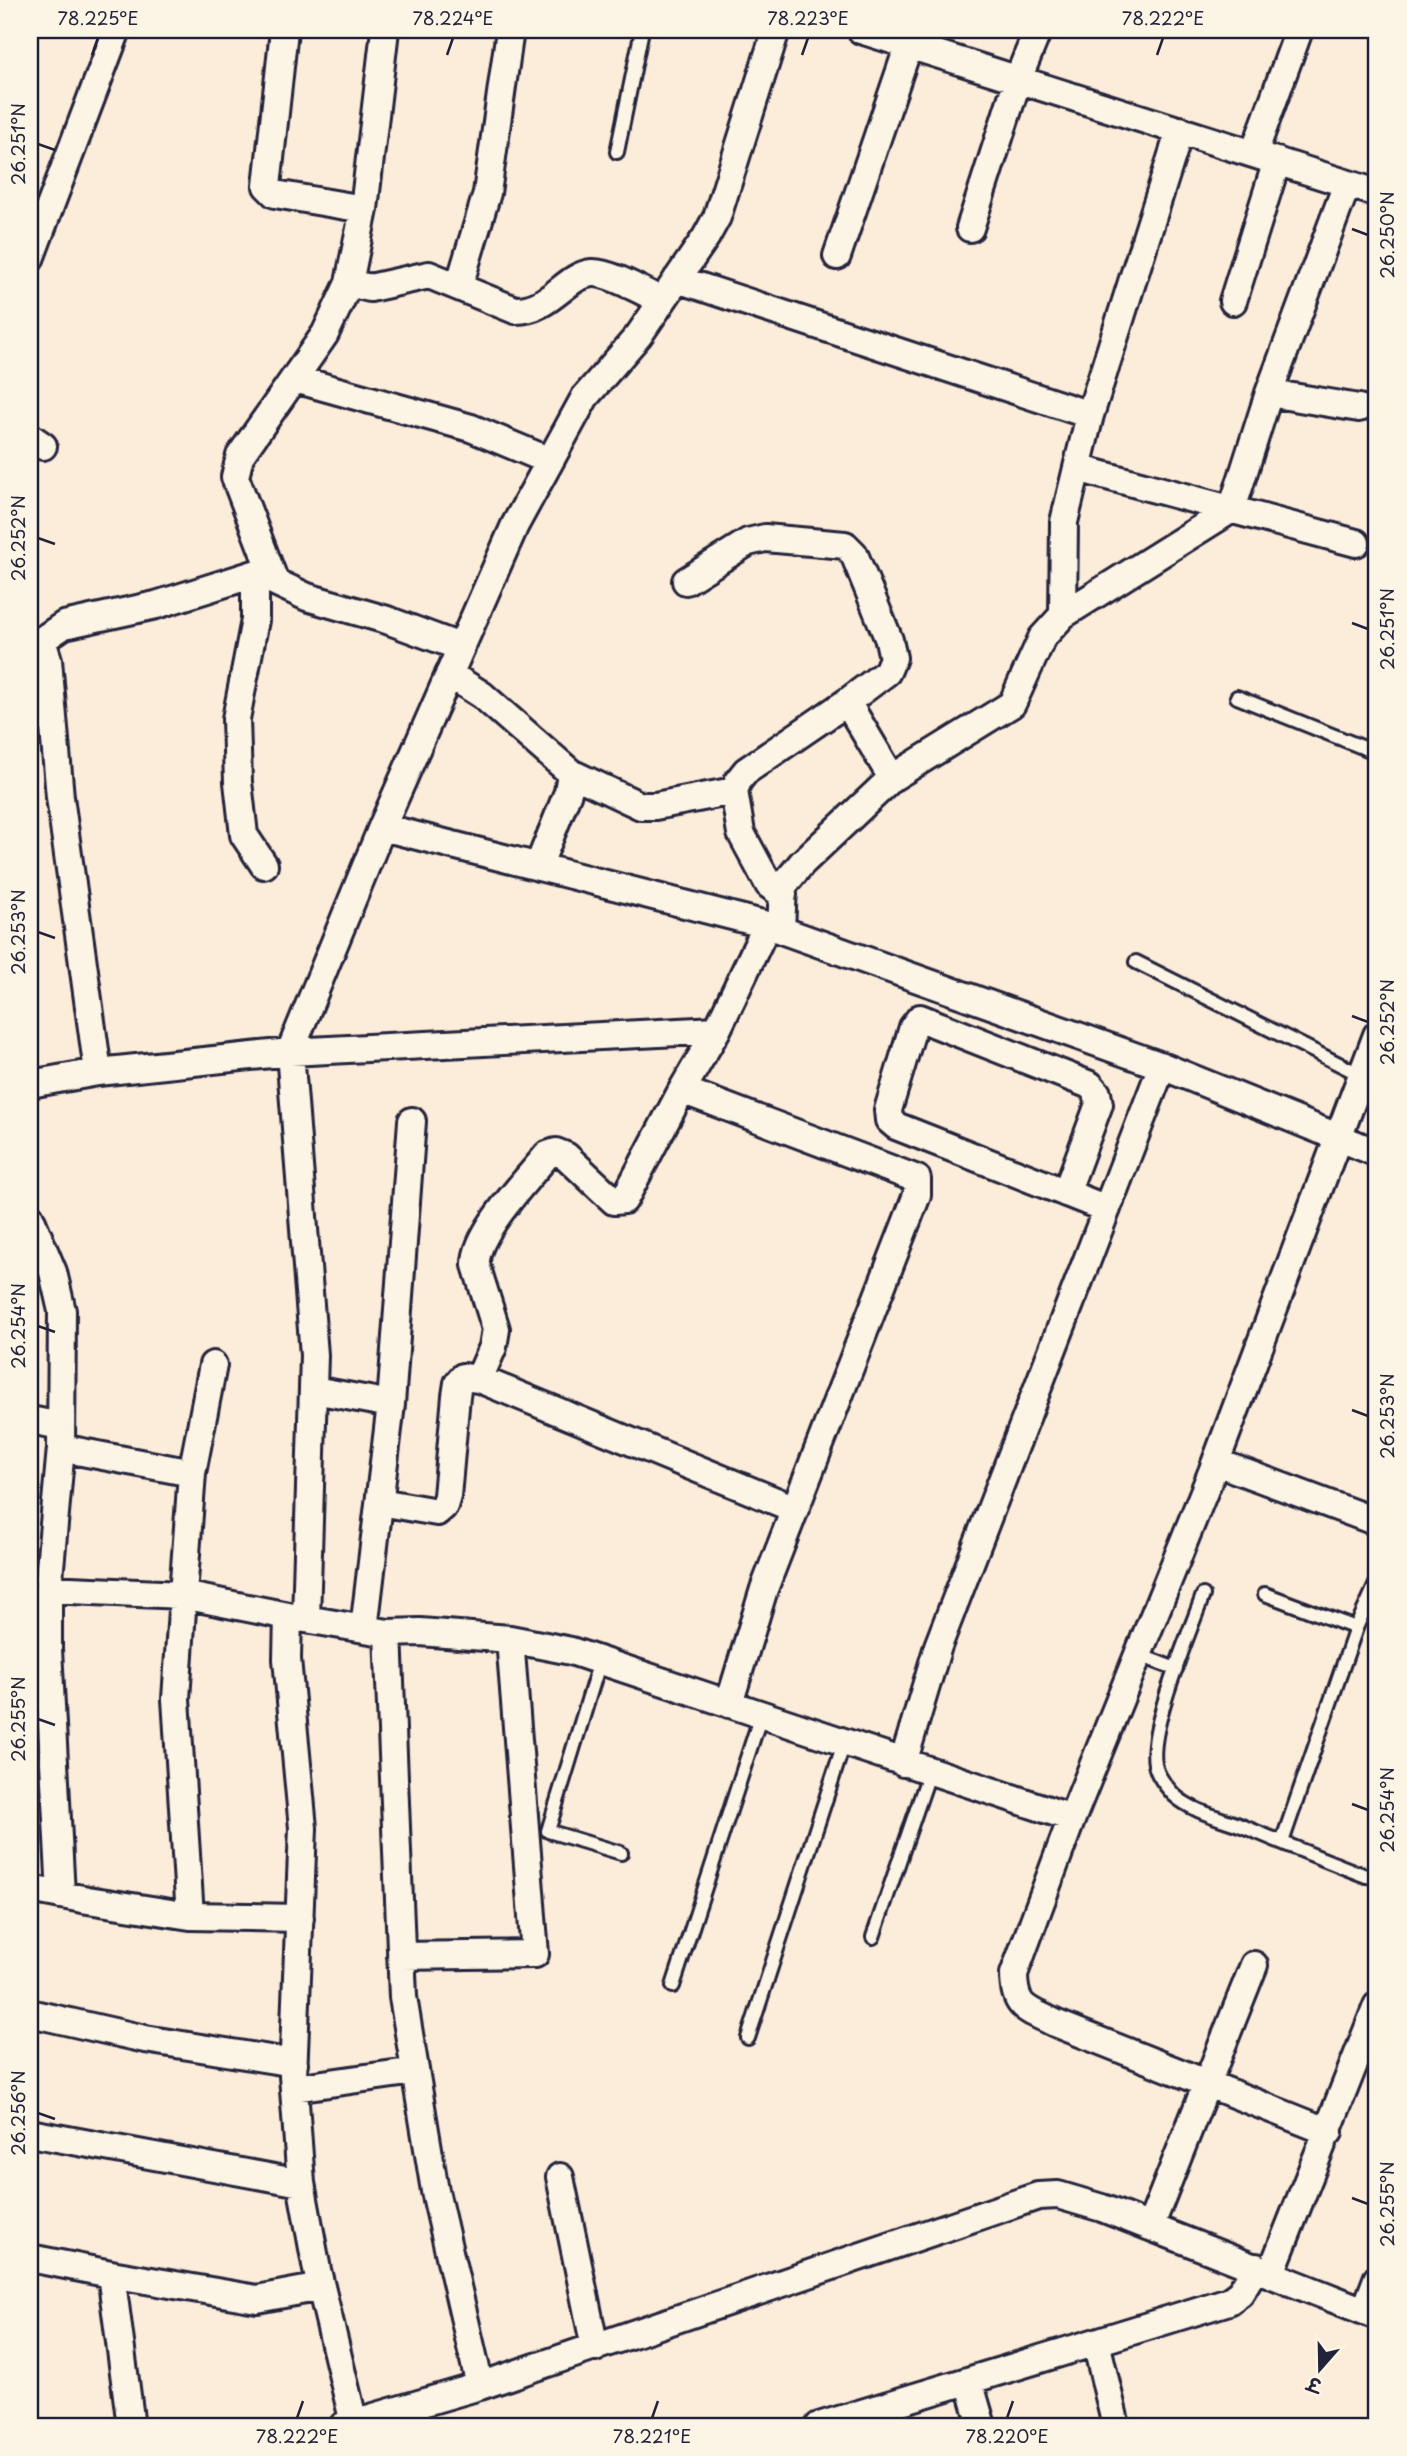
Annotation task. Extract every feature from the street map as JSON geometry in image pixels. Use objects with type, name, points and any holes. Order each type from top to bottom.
[{"type":"street","points":[[30,260],[39,209],[117,30]]},
{"type":"street","points":[[284,30],[267,186],[275,194],[364,209]]},
{"type":"street","points":[[264,865],[244,835],[238,782],[236,719],[262,572],[235,477],[240,456],[325,334],[349,283],[364,209],[385,30]]},
{"type":"street","points":[[459,286],[487,193],[510,30]]},
{"type":"street","points":[[776,30],[717,217],[639,335],[585,397],[515,525],[382,827],[290,1052],[314,1355],[314,1390],[297,1618],[287,1659],[303,1828],[294,2075],[301,2183],[349,2425],[595,2348],[1038,2196],[1059,2195],[1102,2208],[1371,2313],[1377,2279]]},
{"type":"street","points":[[861,30],[911,38],[1018,79],[1377,193]]},
{"type":"street","points":[[970,228],[1018,79],[1038,30]]},
{"type":"street","points":[[1233,301],[1298,33]]},
{"type":"street","points":[[837,256],[911,38]]},
{"type":"street","points":[[1063,615],[1064,522],[1077,468],[1090,415],[1180,130]]},
{"type":"street","points":[[479,1379],[493,1347],[496,1329],[475,1265],[475,1255],[479,1244],[508,1202],[547,1155],[556,1152],[566,1156],[614,1201],[624,1200],[682,1090],[774,928],[783,887],[802,863],[892,778],[1013,704],[1042,638],[1063,615],[1232,509],[1269,393],[1347,184]]},
{"type":"street","points":[[349,283],[369,288],[429,275],[515,310],[528,310],[591,273],[606,275],[662,301]]},
{"type":"street","points":[[677,279],[1090,415]]},
{"type":"street","points":[[295,379],[471,428],[550,461]]},
{"type":"street","points":[[1269,393],[1359,408]]},
{"type":"street","points":[[1077,468],[1356,543]]},
{"type":"street","points":[[685,581],[748,542],[765,538],[845,545],[855,554],[889,640],[892,658],[887,672],[746,771],[738,781],[734,791],[741,833],[769,885],[783,895]]},
{"type":"street","points":[[98,1072],[60,797],[48,660],[36,643],[64,625],[156,605],[262,572]]},
{"type":"street","points":[[262,572],[275,582],[307,597],[387,620],[460,647]]},
{"type":"street","points":[[449,674],[482,695],[571,774],[641,806],[655,806],[734,791]]},
{"type":"street","points":[[847,702],[892,778]]},
{"type":"street","points":[[538,867],[568,792],[571,774]]},
{"type":"street","points":[[382,827],[774,928],[1162,1066],[1377,1153]]},
{"type":"street","points":[[1066,1193],[1098,1104],[1097,1093],[1090,1085],[920,1018],[913,1027],[888,1110],[889,1120],[896,1126],[1066,1193],[1107,1209]]},
{"type":"street","points":[[30,1084],[98,1072],[290,1052],[717,1030]]},
{"type":"street","points":[[1329,2132],[1055,2023],[1025,2008],[1014,1994],[1014,1974],[1072,1818],[1216,1462],[1377,1035]]},
{"type":"street","points":[[903,1763],[938,1646],[1162,1066]]},
{"type":"street","points":[[682,1090],[917,1179],[917,1195],[764,1589],[729,1704]]},
{"type":"street","points":[[412,1121],[391,1404],[380,1502],[376,1631],[403,1997],[435,2191],[480,2386]]},
{"type":"street","points":[[30,1217],[52,1272],[62,1311],[61,1437],[48,1588],[39,1649],[61,1895]]},
{"type":"street","points":[[190,1916],[176,1699],[192,1474],[213,1366]]},
{"type":"street","points":[[380,1502],[437,1511],[444,1506],[458,1383],[463,1377],[479,1379],[795,1509]]},
{"type":"street","points":[[314,1390],[391,1404]]},
{"type":"street","points":[[30,1420],[61,1437],[192,1474]]},
{"type":"street","points":[[1216,1462],[1377,1522]]},
{"type":"street","points":[[48,1588],[183,1595],[376,1631],[510,1639],[571,1651],[1072,1818]]},
{"type":"street","points":[[401,1956],[535,1954],[510,1639]]},
{"type":"street","points":[[30,1889],[190,1916],[300,1918]]},
{"type":"street","points":[[1150,2227],[1254,1965]]},
{"type":"street","points":[[819,2426],[848,2422],[969,2381],[1229,2301],[1240,2293],[1263,2270],[1329,2132],[1377,2006]]},
{"type":"street","points":[[30,2013],[294,2075],[415,2071]]},
{"type":"street","points":[[30,2133],[301,2183]]},
{"type":"street","points":[[560,2177],[595,2348]]},
{"type":"street","points":[[30,2258],[257,2299],[321,2287]]},
{"type":"street","points":[[111,2274],[131,2426]]},
{"type":"street","points":[[1096,2342],[1116,2426]]},
{"type":"street","points":[[969,2381],[982,2426]]},
{"type":"lane","points":[[617,152],[642,30]]},
{"type":"lane","points":[[1237,697],[1377,753]]},
{"type":"lane","points":[[1136,962],[1361,1075]]},
{"type":"lane","points":[[1282,1842],[1356,1628],[1377,1582]]},
{"type":"lane","points":[[1265,1594],[1356,1628]]},
{"type":"lane","points":[[1203,1595],[1176,1669],[1154,1745],[1155,1763],[1160,1779],[1176,1796],[1203,1811],[1366,1876],[1377,1877]]},
{"type":"lane","points":[[1139,1655],[1176,1669]]},
{"type":"lane","points":[[600,1661],[548,1831],[621,1853]]},
{"type":"lane","points":[[673,1986],[761,1715]]},
{"type":"lane","points":[[748,2038],[844,1743]]},
{"type":"lane","points":[[873,1937],[930,1771]]}]
